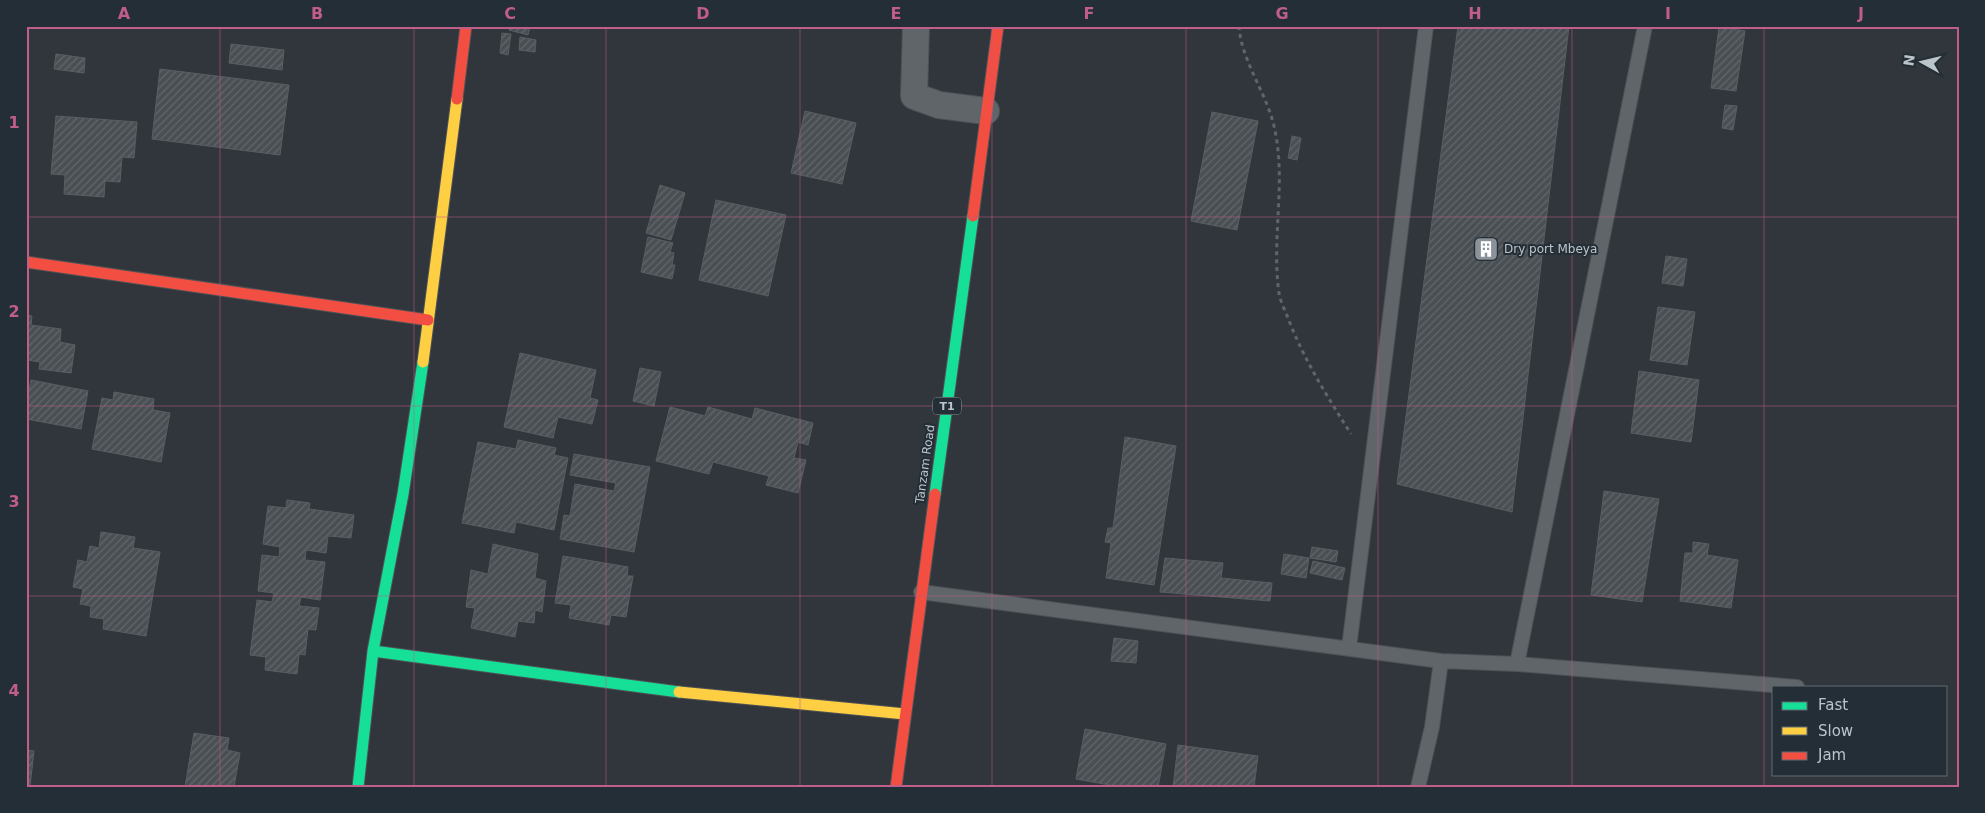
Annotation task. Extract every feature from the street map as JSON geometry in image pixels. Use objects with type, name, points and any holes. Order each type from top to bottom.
[{"type":"main road","points":[[358,787],[373,651],[403,494],[428,320],[466,26]]},
{"type":"main road","name":"Tanzam Road","points":[[896,787],[998,26]]},
{"type":"main road","points":[[26,262],[428,320]]},
{"type":"main road","points":[[373,651],[647,689],[905,714]]},
{"type":"street","points":[[916,26],[914,96],[939,105],[986,111]]},
{"type":"lane","points":[[1350,648],[1426,26]]},
{"type":"lane","points":[[1517,664],[1645,26]]},
{"type":"lane","points":[[922,592],[1441,661],[1517,664],[1786,686]]},
{"type":"lane","points":[[1418,787],[1432,728],[1441,661]]},
{"type":"path","points":[[1238,26],[1239,39],[1264,95],[1274,126],[1280,161],[1277,257],[1279,294],[1300,348],[1326,394],[1372,466]]},
{"type":"building","points":[[510,26],[530,26],[528,35],[509,30]]},
{"type":"building","name":"Dry port Mbeya","points":[[1458,26],[1569,26],[1512,512],[1397,484]]},
{"type":"building","points":[[1719,27],[1745,31],[1736,91],[1711,88]]},
{"type":"building","points":[[502,33],[511,34],[508,55],[500,53]]},
{"type":"building","points":[[520,37],[536,40],[535,52],[519,50]]},
{"type":"building","points":[[231,44],[284,50],[282,70],[229,63]]},
{"type":"building","points":[[56,54],[85,58],[84,73],[54,69]]},
{"type":"building","points":[[160,69],[289,85],[280,155],[152,139]]},
{"type":"building","points":[[1725,105],[1737,106],[1733,130],[1722,128]]},
{"type":"building","points":[[805,111],[856,123],[842,184],[791,173]]},
{"type":"building","points":[[1212,112],[1258,121],[1237,230],[1191,221]]},
{"type":"building","points":[[56,116],[137,122],[134,158],[122,157],[120,182],[105,181],[104,197],[64,194],[65,175],[51,174]]},
{"type":"building","points":[[1292,136],[1301,138],[1297,160],[1288,158]]},
{"type":"building","points":[[660,185],[685,193],[671,240],[646,233]]},
{"type":"building","points":[[716,200],[786,215],[768,296],[699,280]]},
{"type":"building","points":[[648,237],[673,243],[670,252],[674,253],[672,265],[675,265],[672,279],[641,272]]},
{"type":"building","points":[[1666,256],[1687,259],[1683,286],[1662,283]]},
{"type":"building","points":[[1658,307],[1695,312],[1687,365],[1650,360]]},
{"type":"building","points":[[26,315],[32,316],[31,325],[61,329],[60,342],[75,345],[71,373],[39,369],[40,362],[27,360],[26,369]]},
{"type":"building","points":[[520,353],[596,370],[590,398],[598,400],[592,424],[558,417],[553,438],[504,427]]},
{"type":"building","points":[[640,368],[661,372],[654,406],[633,401]]},
{"type":"building","points":[[1639,371],[1699,380],[1691,442],[1631,433]]},
{"type":"building","points":[[31,380],[88,391],[81,429],[26,419],[26,404]]},
{"type":"building","points":[[114,392],[154,399],[153,410],[170,413],[161,462],[92,449],[102,398],[113,400]]},
{"type":"building","points":[[670,407],[705,416],[708,407],[752,419],[755,408],[813,423],[808,445],[798,442],[794,458],[806,460],[798,493],[766,485],[769,476],[713,462],[709,474],[656,461]]},
{"type":"building","points":[[1125,437],[1176,446],[1154,585],[1106,578],[1111,543],[1105,542],[1108,528],[1113,528]]},
{"type":"building","points":[[518,440],[556,448],[554,455],[568,458],[554,530],[516,522],[514,533],[462,523],[478,442],[516,449]]},
{"type":"building","points":[[574,454],[650,467],[634,552],[560,539],[564,515],[570,516],[575,484],[614,491],[616,483],[570,475]]},
{"type":"building","points":[[1604,491],[1659,499],[1642,602],[1591,595]]},
{"type":"building","points":[[287,500],[310,503],[309,509],[354,515],[351,538],[328,536],[326,553],[306,550],[305,560],[325,562],[320,600],[301,597],[299,606],[319,608],[316,630],[308,629],[305,655],[299,654],[297,674],[265,670],[266,657],[250,655],[257,600],[272,602],[274,593],[258,591],[262,555],[279,557],[280,547],[263,544],[268,506],[286,508]]},
{"type":"building","points":[[101,532],[135,537],[133,548],[160,552],[146,636],[103,629],[104,619],[90,617],[91,606],[80,604],[83,589],[73,587],[78,560],[87,562],[90,546],[99,548]]},
{"type":"building","points":[[1693,542],[1709,544],[1707,555],[1738,560],[1731,608],[1680,601],[1685,553],[1693,553]]},
{"type":"building","points":[[493,544],[538,554],[535,578],[546,581],[542,612],[535,610],[534,623],[518,621],[515,637],[471,628],[475,608],[466,607],[471,570],[488,574]]},
{"type":"building","points":[[1312,547],[1338,551],[1336,562],[1310,558]]},
{"type":"building","points":[[1284,554],[1309,558],[1306,578],[1281,574]]},
{"type":"building","points":[[563,556],[628,567],[627,576],[633,576],[626,617],[611,615],[609,625],[569,618],[571,605],[555,603]]},
{"type":"building","points":[[1165,558],[1223,563],[1221,578],[1272,583],[1270,601],[1160,592]]},
{"type":"building","points":[[1313,561],[1345,568],[1342,580],[1310,573]]},
{"type":"building","points":[[1114,638],[1138,641],[1136,663],[1111,661]]},
{"type":"building","points":[[1085,729],[1166,744],[1158,787],[1121,787],[1076,779]]},
{"type":"building","points":[[194,733],[229,738],[227,750],[240,753],[234,787],[185,787]]},
{"type":"building","points":[[1178,745],[1258,756],[1254,787],[1173,787]]},
{"type":"building","points":[[26,750],[34,751],[30,787],[26,787]]},
{"type":"traffic: fast","points":[[935,494],[973,216]]},
{"type":"traffic: fast","points":[[358,787],[373,651],[403,494],[423,362]]},
{"type":"traffic: fast","points":[[373,651],[679,692]]},
{"type":"traffic: slow","points":[[423,362],[457,99]]},
{"type":"traffic: slow","points":[[679,692],[905,714]]},
{"type":"traffic: jam","points":[[457,99],[466,26]]},
{"type":"traffic: jam","points":[[973,216],[998,26]]},
{"type":"traffic: jam","points":[[26,262],[428,320]]},
{"type":"traffic: jam","points":[[896,787],[935,494]]},
{"type":"place","name":"Dry port Mbeya","points":[[1486,249]]}]
